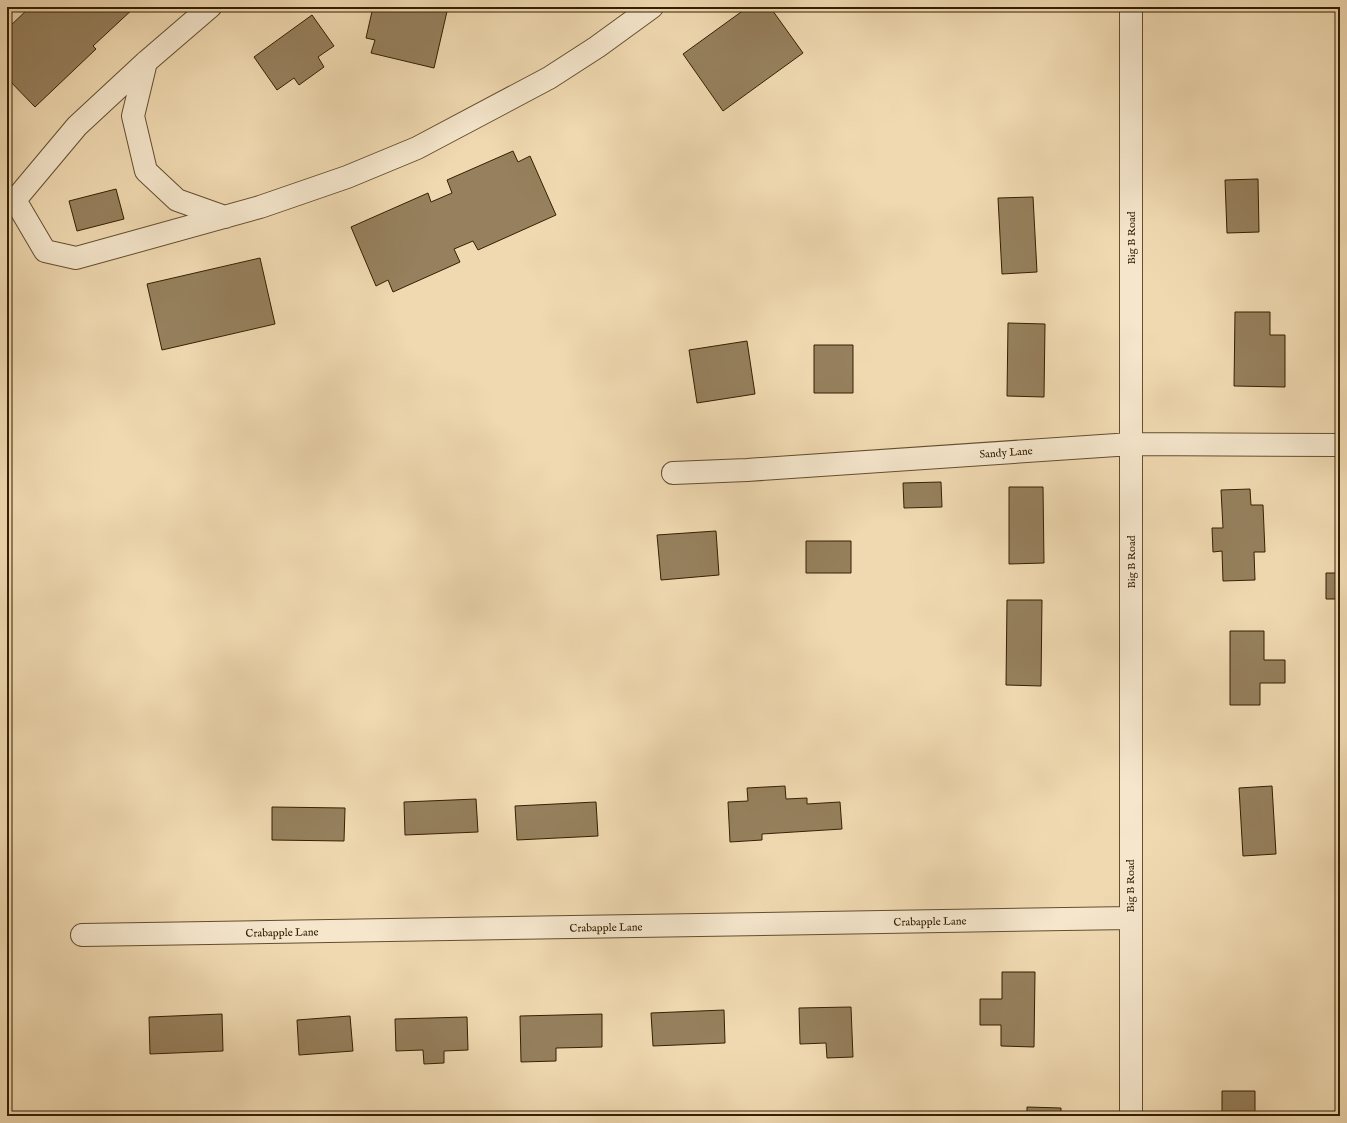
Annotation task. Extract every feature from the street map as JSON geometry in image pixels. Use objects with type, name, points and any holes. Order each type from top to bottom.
[{"type":"street","points":[[210,7],[146,62],[77,126],[11,202],[45,251],[76,258],[260,207],[347,177],[417,148],[549,78],[597,47],[652,7]]},
{"type":"street","name":"Big B Road","points":[[1131,7],[1131,1116]]},
{"type":"street","points":[[146,62],[132,116],[146,171],[177,200],[225,217]]},
{"type":"street","name":"Sandy Lane","points":[[673,473],[747,470],[1131,444],[1340,446]]},
{"type":"street","name":"Crabapple Lane","points":[[82,935],[1130,918]]},
{"type":"building","points":[[30,7],[135,7],[93,46],[96,49],[35,107],[7,78],[7,29]]},
{"type":"building","points":[[373,7],[448,7],[434,68],[371,53],[375,40],[366,38]]},
{"type":"building","points":[[748,7],[770,7],[803,53],[723,111],[683,54]]},
{"type":"building","points":[[312,15],[334,46],[318,57],[324,67],[299,85],[294,78],[277,90],[254,57]]},
{"type":"building","points":[[513,151],[518,162],[530,156],[556,215],[478,250],[473,241],[454,249],[460,262],[393,292],[388,280],[376,286],[351,227],[428,193],[431,202],[452,193],[447,180]]},
{"type":"building","points":[[1258,179],[1259,232],[1227,233],[1225,180]]},
{"type":"building","points":[[116,189],[124,219],[77,231],[69,201]]},
{"type":"building","points":[[1033,197],[1037,272],[1002,274],[998,198]]},
{"type":"building","points":[[260,258],[275,324],[162,350],[147,284]]},
{"type":"building","points":[[1235,312],[1270,312],[1270,335],[1285,335],[1285,387],[1234,386]]},
{"type":"building","points":[[1008,323],[1045,324],[1044,397],[1007,396]]},
{"type":"building","points":[[747,341],[755,394],[697,403],[689,350]]},
{"type":"building","points":[[814,345],[853,345],[853,393],[814,393]]},
{"type":"building","points":[[941,482],[942,507],[904,508],[903,483]]},
{"type":"building","points":[[1009,487],[1043,487],[1044,563],[1009,564]]},
{"type":"building","points":[[1250,489],[1251,505],[1263,505],[1265,552],[1254,552],[1255,580],[1223,581],[1222,551],[1213,552],[1212,528],[1223,528],[1221,490]]},
{"type":"building","points":[[716,531],[719,575],[661,580],[657,535]]},
{"type":"building","points":[[806,541],[851,541],[851,573],[806,573]]},
{"type":"building","points":[[1326,573],[1340,573],[1340,599],[1326,599]]},
{"type":"building","points":[[1007,600],[1042,600],[1041,686],[1006,685]]},
{"type":"building","points":[[1230,631],[1264,631],[1264,660],[1285,660],[1285,683],[1260,683],[1260,705],[1230,705]]},
{"type":"building","points":[[785,786],[786,799],[807,798],[807,804],[840,802],[842,829],[762,834],[762,840],[730,842],[728,802],[748,801],[747,788]]},
{"type":"building","points":[[1272,786],[1276,854],[1243,856],[1239,788]]},
{"type":"building","points":[[476,799],[478,832],[405,835],[404,802]]},
{"type":"building","points":[[596,802],[598,836],[517,840],[515,806]]},
{"type":"building","points":[[272,807],[345,808],[344,841],[272,840]]},
{"type":"building","points":[[1002,972],[1035,972],[1034,1047],[1001,1046],[1001,1025],[980,1025],[980,999],[1002,999]]},
{"type":"building","points":[[851,1007],[853,1057],[827,1058],[826,1043],[800,1044],[799,1008]]},
{"type":"building","points":[[724,1010],[725,1043],[653,1046],[651,1013]]},
{"type":"building","points":[[222,1014],[223,1051],[150,1054],[149,1017]]},
{"type":"building","points":[[602,1014],[602,1047],[556,1048],[556,1061],[521,1062],[520,1016]]},
{"type":"building","points":[[350,1016],[353,1051],[299,1055],[297,1020]]},
{"type":"building","points":[[467,1017],[468,1050],[444,1051],[444,1063],[424,1064],[423,1050],[396,1051],[395,1019]]},
{"type":"building","points":[[1222,1091],[1255,1091],[1255,1116],[1222,1116]]},
{"type":"building","points":[[1027,1107],[1061,1108],[1061,1116],[1027,1116]]}]
